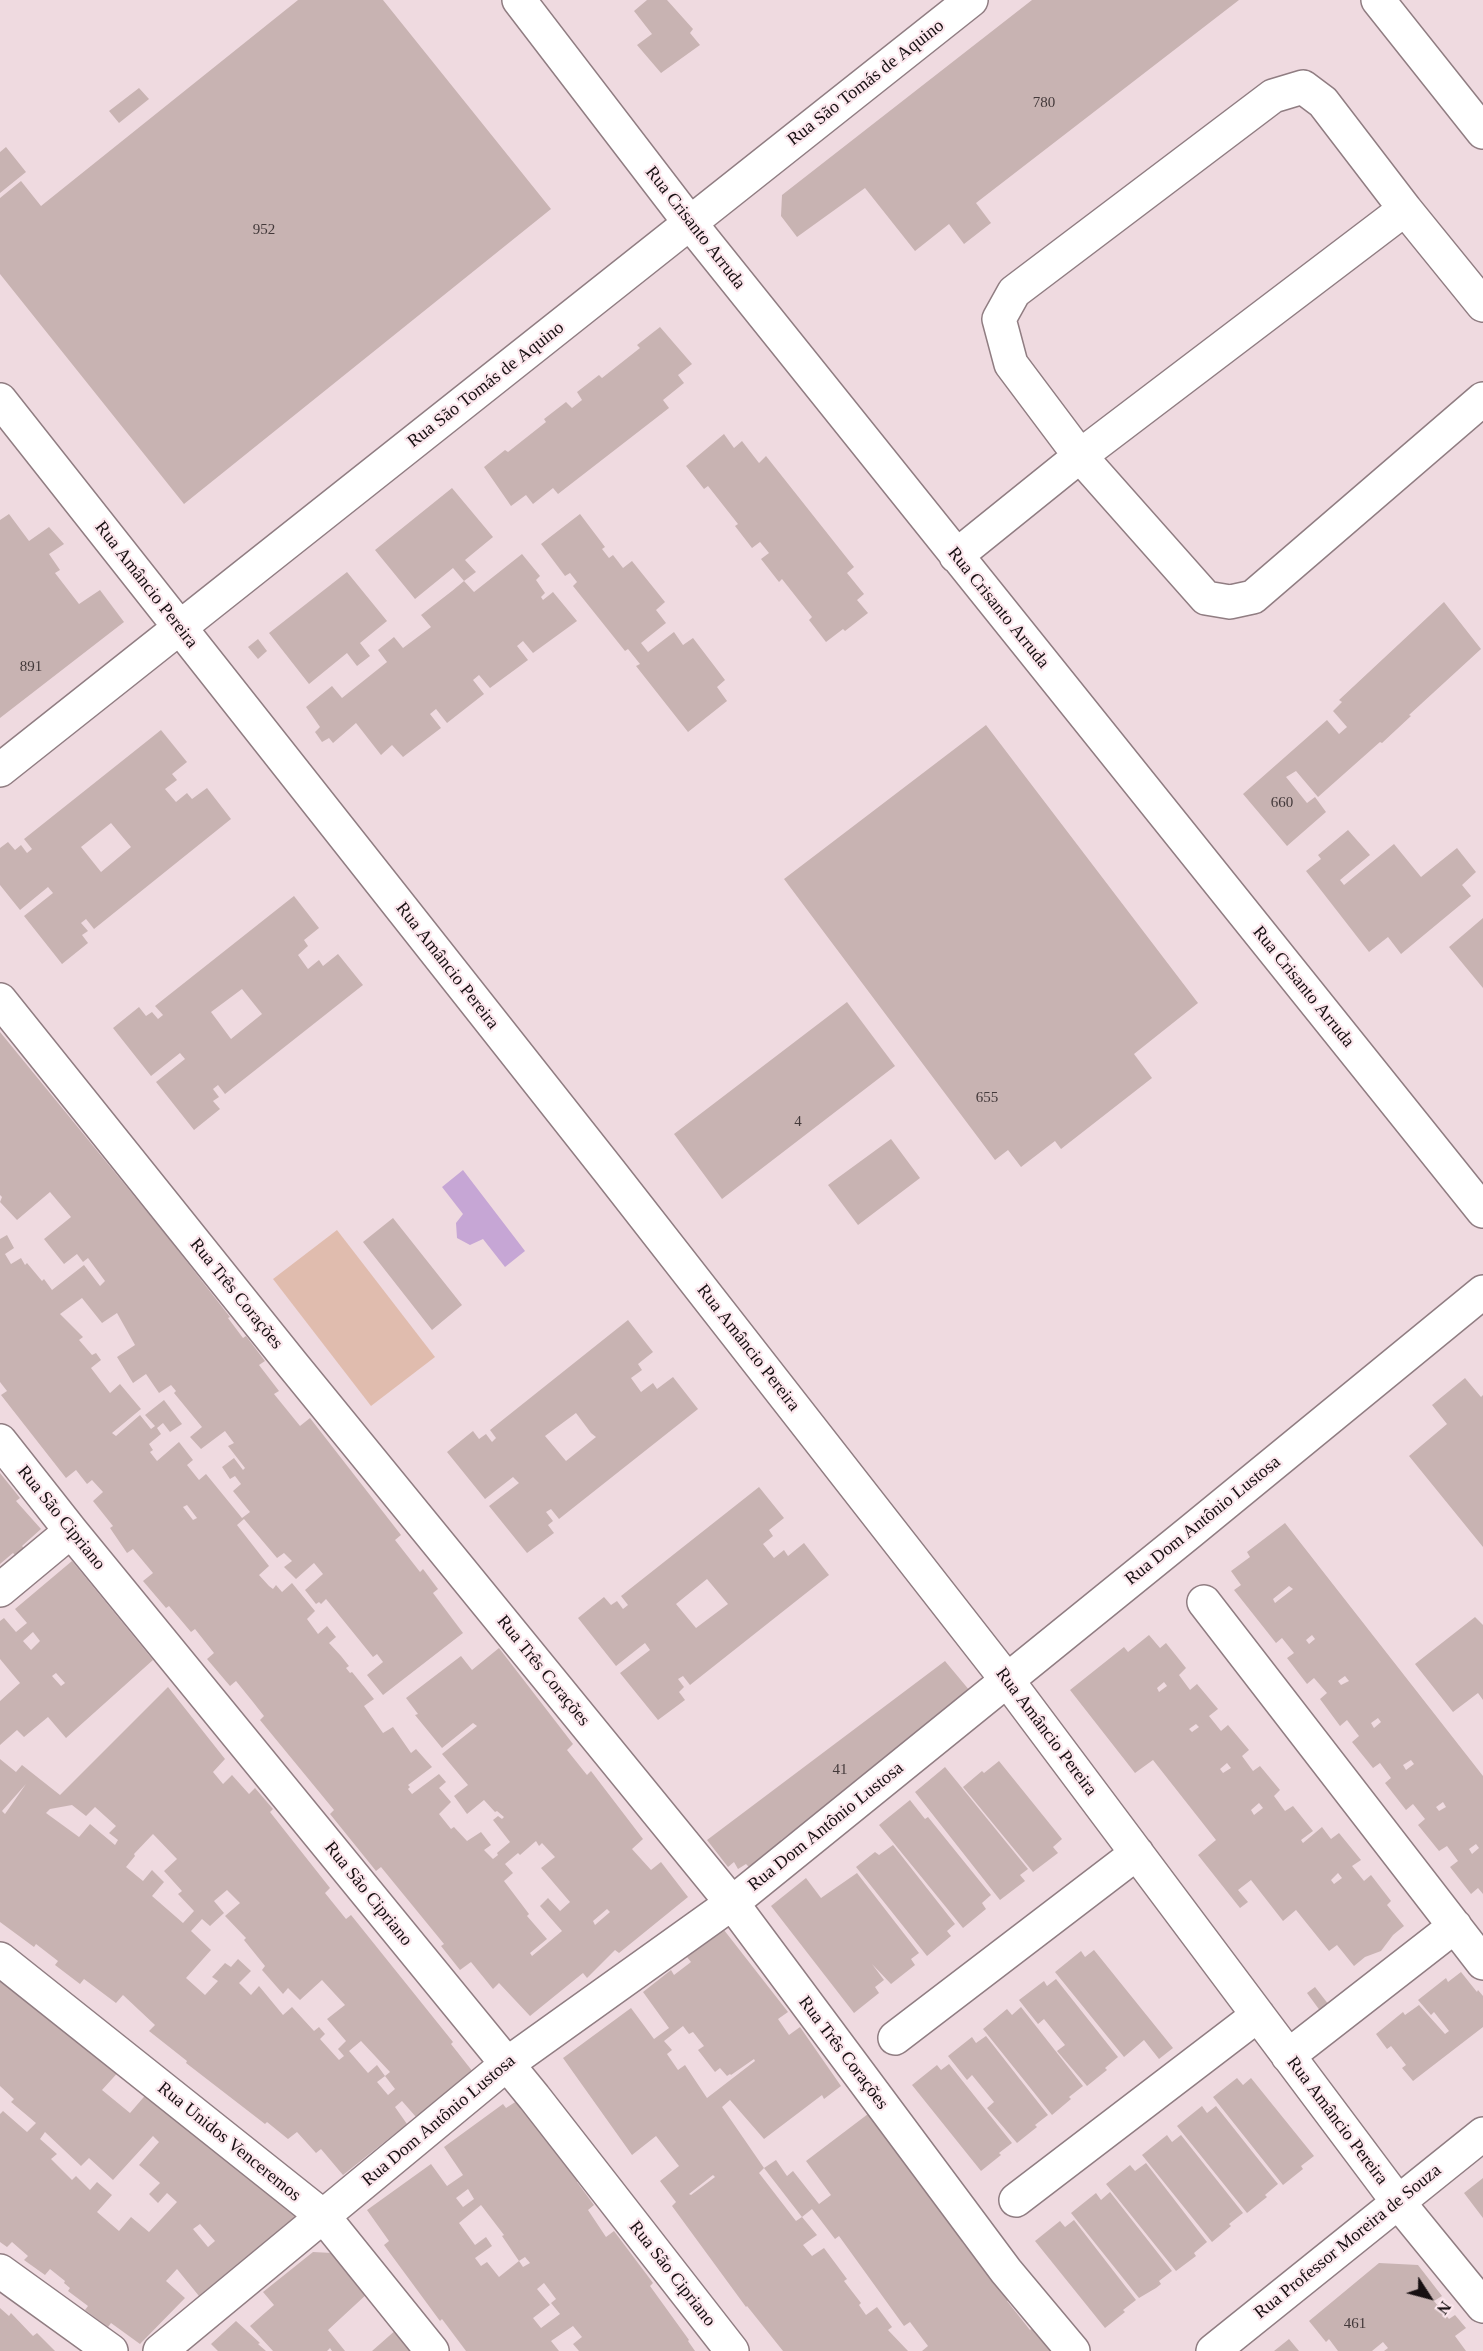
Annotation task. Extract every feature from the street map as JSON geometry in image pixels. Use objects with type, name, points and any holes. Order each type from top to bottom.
[{"type":"street","name":"Rua Crisanto Arruda","points":[[519,0],[690,223],[1483,1211]]},
{"type":"street","name":"Rua São Tomás de Aquino","points":[[0,770],[971,0]]},
{"type":"street","points":[[1378,0],[1483,132]]},
{"type":"street","points":[[1483,305],[1405,209],[1323,102],[1303,87],[1273,96],[1014,292],[999,319],[1011,364],[1080,456],[1206,598],[1230,602],[1253,597],[1483,399]]},
{"type":"street","points":[[956,556],[1080,456],[1405,209]]},
{"type":"street","name":"Rua Amâncio Pereira","points":[[0,400],[604,1164],[1007,1680],[1398,2202],[1483,2306]]},
{"type":"street","name":"Rua Três Corações","points":[[0,1000],[299,1373],[732,1903],[1006,2271],[1073,2351]]},
{"type":"street","name":"Rua Dom Antônio Lustosa","points":[[160,2351],[507,2064],[732,1903],[1483,1292]]},
{"type":"street","name":"Rua São Cipriano","points":[[0,1441],[507,2064],[732,2351]]},
{"type":"street","points":[[0,1590],[71,1531]]},
{"type":"street","points":[[1204,1602],[1483,1963]]},
{"type":"street","points":[[895,2038],[1137,1853]]},
{"type":"street","points":[[1288,2056],[1455,1926]]},
{"type":"street","name":"Rua Unidos Venceremos","points":[[0,1959],[324,2217],[432,2351]]},
{"type":"street","points":[[1016,2200],[1258,2015]]},
{"type":"street","name":"Rua Professor Moreira de Souza","points":[[1213,2351],[1483,2134]]},
{"type":"street","points":[[0,2271],[111,2351]]},
{"type":"shaded area","points":[[463,1170],[525,1251],[505,1267],[483,1239],[470,1245],[457,1238],[456,1223],[463,1214],[442,1187]]},
{"type":"shaded area","points":[[337,1230],[435,1357],[371,1406],[273,1279]]},
{"type":"building","points":[[298,0],[383,0],[551,209],[184,504],[0,274],[0,198],[21,181],[41,206]]},
{"type":"building","points":[[647,0],[667,0],[693,29],[690,33],[700,45],[661,73],[637,45],[652,34],[634,11]]},
{"type":"building","points":[[1032,0],[1239,0],[976,203],[991,223],[964,244],[949,224],[915,251],[865,188],[797,237],[781,216],[782,195]]},
{"type":"building","points":[[139,88],[149,99],[119,123],[109,111]]},
{"type":"building","points":[[6,147],[26,172],[0,193],[0,152]]},
{"type":"building","points":[[660,327],[692,364],[678,375],[684,383],[663,400],[669,408],[558,494],[553,488],[533,504],[526,495],[511,506],[484,467],[505,450],[508,452],[546,422],[544,419],[566,402],[572,408],[582,400],[577,392],[599,375],[602,378],[640,348],[637,345]]},
{"type":"building","points":[[724,434],[734,448],[742,441],[759,463],[766,456],[854,567],[847,573],[864,594],[857,600],[868,613],[826,642],[809,620],[812,617],[782,579],[779,582],[761,559],[769,553],[760,542],[752,548],[735,526],[738,524],[708,486],[704,489],[686,466]]},
{"type":"building","points":[[452,488],[493,537],[465,560],[476,572],[464,581],[453,568],[415,599],[375,550]]},
{"type":"building","points":[[9,514],[29,541],[49,527],[64,544],[49,554],[60,570],[55,573],[79,604],[100,590],[124,622],[0,718],[0,520]]},
{"type":"building","points":[[580,514],[605,547],[602,549],[609,558],[613,555],[623,568],[632,561],[665,602],[656,610],[666,623],[641,643],[648,652],[674,632],[683,645],[693,638],[725,680],[717,687],[727,701],[688,732],[636,666],[640,664],[628,649],[625,651],[573,586],[577,582],[570,573],[565,576],[541,544]]},
{"type":"building","points":[[522,554],[540,576],[536,580],[545,593],[541,597],[543,600],[553,592],[577,621],[533,653],[523,641],[517,646],[528,660],[490,688],[479,675],[473,680],[484,694],[447,723],[436,709],[430,714],[441,728],[403,757],[392,745],[381,755],[356,723],[333,743],[329,738],[322,742],[315,732],[320,727],[306,707],[332,686],[342,698],[387,662],[378,650],[394,637],[403,648],[431,627],[421,615],[464,581],[474,592]]},
{"type":"building","points":[[347,572],[387,621],[360,643],[370,656],[357,666],[347,653],[309,684],[269,633]]},
{"type":"building","points":[[1444,602],[1481,649],[1382,743],[1380,742],[1318,797],[1296,771],[1286,777],[1307,803],[1315,797],[1326,812],[1287,846],[1243,794],[1327,720],[1339,734],[1347,727],[1333,711],[1342,702],[1339,700]]},
{"type":"building","points":[[258,639],[267,651],[258,659],[248,647]]},
{"type":"building","points":[[986,725],[1198,1003],[1134,1054],[1152,1078],[1061,1149],[1055,1141],[1021,1167],[1008,1150],[995,1160],[784,879]]},
{"type":"building","points":[[161,730],[187,762],[172,774],[177,780],[165,789],[176,802],[187,793],[192,799],[207,788],[231,819],[94,929],[86,919],[81,923],[88,931],[82,935],[88,943],[62,964],[24,916],[53,893],[48,887],[20,910],[0,885],[0,848],[8,842],[15,850],[21,845],[27,853],[32,849],[24,839]],"holes":[[[111,823],[131,847],[101,872],[81,847]]]},
{"type":"building","points":[[1348,830],[1370,855],[1340,880],[1344,885],[1394,844],[1421,877],[1457,848],[1476,872],[1462,885],[1471,896],[1401,954],[1388,937],[1369,952],[1306,871],[1321,859],[1318,855]]},
{"type":"building","points":[[294,896],[319,928],[304,940],[308,946],[298,955],[308,969],[319,960],[323,966],[338,954],[363,985],[225,1094],[218,1085],[213,1089],[219,1097],[213,1101],[220,1109],[194,1130],[156,1082],[185,1059],[180,1053],[151,1076],[113,1028],[139,1007],[146,1016],[152,1012],[158,1019],[163,1015],[155,1006]],"holes":[[[242,989],[262,1014],[231,1039],[211,1012]]]},
{"type":"building","points":[[1483,918],[1483,988],[1449,947]]},
{"type":"building","points":[[847,1002],[895,1066],[722,1199],[674,1134]]},
{"type":"building","points":[[0,1032],[166,1235],[230,1317],[228,1318],[243,1338],[246,1336],[265,1361],[259,1365],[279,1391],[274,1394],[300,1426],[310,1418],[401,1535],[395,1540],[420,1572],[423,1569],[438,1589],[433,1593],[463,1633],[383,1695],[367,1675],[383,1662],[377,1654],[373,1657],[326,1599],[321,1604],[319,1602],[316,1604],[305,1590],[323,1574],[314,1563],[296,1579],[284,1567],[292,1561],[284,1553],[277,1558],[244,1519],[237,1525],[269,1566],[259,1575],[273,1589],[276,1585],[282,1592],[292,1583],[315,1611],[307,1619],[318,1634],[327,1626],[336,1637],[329,1643],[349,1666],[346,1668],[350,1673],[352,1672],[374,1699],[364,1706],[383,1733],[393,1727],[411,1753],[416,1749],[432,1767],[408,1785],[410,1787],[408,1789],[412,1794],[439,1774],[446,1782],[439,1788],[451,1802],[439,1814],[451,1829],[454,1827],[467,1841],[481,1832],[491,1845],[484,1850],[493,1859],[510,1842],[493,1820],[498,1816],[502,1819],[504,1817],[497,1811],[495,1812],[484,1800],[467,1814],[454,1796],[468,1785],[442,1754],[477,1726],[473,1723],[442,1748],[415,1715],[418,1714],[406,1698],[461,1656],[472,1670],[499,1648],[573,1744],[567,1750],[587,1775],[591,1771],[643,1839],[632,1849],[651,1870],[661,1862],[688,1897],[619,1953],[615,1950],[587,1978],[583,1973],[530,2016],[499,1983],[493,1989],[471,1962],[460,1970],[441,1946],[444,1944],[381,1867],[376,1871],[330,1814],[334,1810],[260,1720],[264,1716],[236,1681],[230,1686],[207,1659],[214,1653],[195,1629],[191,1632],[143,1581],[153,1573],[133,1549],[127,1553],[110,1528],[113,1526],[93,1501],[103,1492],[92,1480],[87,1484],[76,1470],[66,1478],[1,1395],[7,1391],[0,1382],[0,1239],[7,1235],[14,1248],[5,1254],[11,1264],[21,1258],[25,1265],[27,1263],[52,1290],[84,1265],[100,1286],[105,1281],[88,1258],[83,1262],[77,1254],[64,1264],[44,1239],[71,1217],[50,1192],[17,1220],[0,1202],[2,1197],[0,1195]],"holes":[[[82,1298],[102,1323],[117,1313],[135,1345],[117,1357],[133,1383],[146,1374],[159,1393],[171,1385],[176,1391],[174,1393],[202,1427],[190,1437],[201,1449],[225,1431],[234,1443],[228,1446],[245,1468],[243,1470],[234,1458],[222,1467],[230,1479],[235,1476],[241,1484],[233,1491],[250,1512],[242,1518],[206,1474],[199,1480],[187,1465],[193,1460],[179,1442],[157,1461],[150,1452],[153,1450],[149,1444],[161,1434],[157,1428],[163,1423],[170,1432],[182,1424],[164,1400],[145,1415],[155,1426],[151,1429],[140,1415],[116,1436],[112,1433],[141,1409],[120,1384],[110,1393],[91,1368],[101,1360],[96,1353],[92,1355],[79,1340],[83,1337],[60,1314]],[[187,1505],[197,1518],[193,1520],[183,1507]],[[536,1841],[539,1846],[542,1843],[555,1857],[541,1868],[570,1902],[560,1911],[548,1898],[540,1906],[562,1931],[532,1956],[530,1953],[547,1939],[527,1916],[529,1914],[504,1881],[513,1873],[505,1864],[518,1853],[520,1855]],[[607,1909],[610,1912],[595,1925],[593,1921]]]},
{"type":"building","points":[[891,1139],[920,1178],[858,1225],[828,1185]]},
{"type":"building","points":[[393,1218],[462,1305],[432,1330],[363,1242]]},
{"type":"building","points":[[628,1320],[653,1352],[638,1364],[642,1370],[631,1378],[641,1392],[653,1383],[657,1389],[673,1377],[698,1409],[559,1519],[551,1509],[546,1512],[553,1521],[548,1525],[554,1533],[527,1553],[489,1506],[519,1483],[513,1477],[485,1499],[447,1452],[473,1431],[479,1439],[486,1434],[492,1442],[496,1438],[490,1430]],"holes":[[[576,1413],[596,1437],[566,1461],[545,1436]]]},
{"type":"building","points":[[1465,1378],[1481,1397],[1483,1395],[1483,1547],[1409,1456],[1447,1424],[1432,1405]]},
{"type":"building","points":[[0,1473],[20,1498],[16,1501],[41,1529],[22,1546],[27,1552],[19,1559],[13,1553],[0,1564]]},
{"type":"building","points":[[759,1487],[784,1518],[769,1530],[773,1536],[763,1544],[774,1558],[784,1550],[788,1556],[804,1543],[829,1575],[690,1685],[683,1676],[678,1679],[684,1687],[679,1692],[685,1700],[658,1720],[620,1673],[650,1650],[645,1643],[616,1666],[578,1618],[604,1597],[611,1605],[617,1601],[623,1609],[628,1605],[621,1596]],"holes":[[[707,1579],[728,1604],[696,1628],[676,1604]]]},
{"type":"building","points":[[1285,1523],[1483,1776],[1483,1894],[1478,1888],[1471,1894],[1450,1867],[1458,1861],[1447,1846],[1439,1851],[1418,1825],[1425,1819],[1413,1804],[1406,1810],[1385,1783],[1391,1778],[1380,1763],[1373,1768],[1352,1742],[1359,1736],[1347,1720],[1340,1726],[1320,1699],[1327,1693],[1314,1678],[1307,1684],[1287,1658],[1294,1653],[1282,1638],[1276,1643],[1234,1590],[1241,1585],[1231,1571],[1250,1557],[1247,1552]],"holes":[[[1289,1586],[1293,1589],[1275,1603],[1273,1599]],[[1312,1635],[1315,1639],[1309,1644],[1306,1640]],[[1345,1676],[1349,1681],[1341,1685],[1338,1681]],[[1378,1718],[1381,1722],[1374,1728],[1371,1723]],[[1411,1760],[1414,1764],[1406,1770],[1403,1765]],[[1443,1802],[1446,1807],[1439,1811],[1436,1807]],[[1476,1844],[1479,1848],[1472,1854],[1469,1849]]]},
{"type":"building","points":[[72,1561],[153,1660],[66,1738],[48,1717],[24,1737],[17,1730],[0,1745],[0,1701],[20,1683],[0,1659],[0,1621],[4,1618],[16,1632],[27,1623],[15,1609]],"holes":[[[33,1632],[40,1641],[31,1650],[23,1641]],[[56,1673],[65,1683],[61,1686],[52,1676]]]},
{"type":"building","points":[[1475,1617],[1483,1625],[1483,1700],[1478,1693],[1453,1712],[1415,1664]]},
{"type":"building","points":[[1149,1635],[1160,1648],[1166,1643],[1186,1668],[1179,1675],[1190,1690],[1197,1684],[1218,1709],[1209,1716],[1221,1731],[1228,1725],[1249,1750],[1242,1756],[1253,1771],[1260,1766],[1280,1790],[1274,1796],[1285,1811],[1293,1806],[1313,1831],[1301,1840],[1303,1843],[1322,1827],[1331,1839],[1339,1833],[1361,1860],[1352,1866],[1364,1881],[1371,1875],[1391,1901],[1387,1905],[1404,1926],[1393,1935],[1381,1951],[1365,1957],[1354,1966],[1337,1945],[1329,1951],[1296,1910],[1283,1921],[1251,1880],[1238,1890],[1248,1902],[1240,1908],[1198,1855],[1216,1840],[1153,1760],[1135,1773],[1070,1690],[1124,1647],[1128,1652]],"holes":[[[1164,1682],[1167,1686],[1159,1692],[1157,1688]],[[1196,1724],[1199,1727],[1192,1732],[1189,1729]],[[1227,1763],[1231,1768],[1223,1773],[1220,1769]],[[1259,1803],[1263,1808],[1254,1815],[1251,1810]],[[1338,1873],[1342,1878],[1334,1884],[1331,1880]]]},
{"type":"building","points":[[945,1661],[975,1697],[800,1831],[797,1828],[781,1840],[783,1842],[749,1867],[746,1864],[738,1869],[734,1862],[728,1867],[707,1840]]},
{"type":"building","points":[[168,1687],[225,1759],[213,1772],[223,1784],[232,1775],[249,1794],[255,1788],[273,1809],[270,1812],[330,1888],[325,1893],[346,1919],[351,1915],[453,2042],[451,2044],[473,2072],[416,2117],[402,2101],[395,2107],[407,2124],[343,2175],[321,2149],[316,2153],[297,2132],[288,2139],[267,2122],[265,2124],[186,2063],[187,2061],[149,2031],[155,2025],[123,1995],[116,2003],[84,1979],[80,1984],[55,1965],[58,1961],[36,1944],[34,1947],[0,1922],[0,1759],[16,1772],[22,1765],[60,1795]],"holes":[[[26,1784],[5,1814],[2,1811]],[[72,1805],[86,1816],[95,1807],[116,1826],[109,1833],[118,1840],[115,1845],[90,1824],[79,1837],[46,1813],[50,1809]],[[153,1834],[177,1859],[164,1871],[182,1891],[178,1894],[194,1911],[183,1923],[152,1896],[164,1882],[152,1870],[143,1881],[126,1867],[135,1856],[134,1854]],[[227,1890],[240,1903],[225,1916],[246,1938],[244,1940],[265,1966],[262,1970],[283,1994],[288,1988],[300,2000],[322,1980],[345,2005],[327,2019],[346,2041],[338,2049],[344,2056],[339,2060],[320,2039],[325,2034],[319,2027],[314,2031],[292,2007],[283,2015],[259,1986],[251,1995],[239,1983],[251,1971],[238,1959],[231,1967],[225,1963],[212,1977],[218,1981],[205,1995],[186,1978],[211,1950],[191,1931],[202,1919],[210,1926],[224,1913],[214,1901]],[[361,2041],[390,2072],[385,2076],[377,2065],[368,2073],[349,2051]],[[385,2076],[395,2089],[388,2095],[377,2082]]]},
{"type":"building","points":[[999,1761],[1062,1839],[1053,1847],[1058,1853],[1033,1872],[963,1787],[982,1771],[984,1773]]},
{"type":"building","points":[[945,1767],[1028,1869],[1020,1875],[1025,1881],[1000,1900],[915,1792]]},
{"type":"building","points":[[910,1800],[925,1819],[928,1817],[991,1895],[982,1903],[986,1909],[963,1928],[879,1825]]},
{"type":"building","points":[[893,1845],[955,1924],[947,1931],[951,1936],[927,1956],[856,1867],[875,1852],[879,1855]]},
{"type":"building","points":[[857,1873],[919,1953],[911,1959],[915,1965],[891,1984],[872,1964],[884,1980],[875,1987],[879,1993],[854,2013],[771,1906],[806,1878],[821,1898]]},
{"type":"building","points":[[724,1930],[788,2012],[778,2019],[789,2035],[800,2027],[841,2086],[824,2099],[822,2095],[764,2139],[730,2100],[722,2107],[764,2168],[759,2173],[796,2221],[802,2217],[817,2235],[803,2245],[812,2256],[824,2248],[847,2279],[844,2281],[861,2303],[859,2305],[866,2315],[877,2307],[892,2327],[888,2330],[908,2351],[783,2351],[746,2307],[672,2206],[676,2202],[660,2181],[679,2166],[656,2136],[632,2155],[563,2058],[631,2008],[654,2039],[669,2028],[643,1992],[671,1970],[674,1975],[691,1962],[687,1957]],"holes":[[[683,2026],[689,2034],[693,2032],[704,2046],[698,2050],[715,2072],[720,2068],[727,2076],[731,2075],[754,2059],[755,2061],[707,2098],[685,2065],[678,2070],[667,2054],[672,2050],[664,2041]],[[713,2175],[715,2177],[691,2195],[689,2194]]]},
{"type":"building","points":[[1094,1950],[1173,2048],[1159,2059],[1144,2040],[1124,2057],[1055,1972],[1081,1951],[1085,1957]]},
{"type":"building","points":[[0,1972],[122,2068],[102,2090],[130,2113],[149,2091],[302,2212],[199,2296],[177,2269],[166,2281],[185,2298],[140,2344],[111,2323],[108,2327],[85,2310],[88,2306],[68,2291],[70,2288],[64,2283],[65,2281],[50,2269],[45,2275],[24,2260],[28,2256],[12,2242],[7,2247],[0,2242],[0,2114],[3,2111],[27,2132],[36,2123],[11,2102],[14,2099],[0,2086]],"holes":[[[45,2132],[81,2166],[89,2158],[113,2180],[153,2136],[159,2142],[139,2165],[160,2183],[149,2194],[158,2203],[167,2193],[177,2202],[149,2232],[131,2217],[119,2231],[97,2212],[112,2195],[97,2182],[90,2190],[76,2176],[72,2180],[51,2159],[57,2154],[40,2139]],[[200,2224],[215,2241],[208,2247],[193,2229]]]},
{"type":"building","points":[[1461,1972],[1483,1996],[1483,2027],[1413,2081],[1402,2068],[1406,2065],[1391,2046],[1387,2049],[1376,2034],[1403,2012],[1405,2015],[1419,2005],[1445,2034],[1449,2031],[1434,2012],[1431,2015],[1418,2000],[1446,1978],[1448,1982]]},
{"type":"building","points":[[1056,1979],[1118,2057],[1105,2068],[1107,2070],[1087,2086],[1057,2051],[1065,2045],[1044,2019],[1038,2024],[1019,2000],[1044,1981],[1047,1986]]},
{"type":"building","points":[[1315,1987],[1329,2005],[1321,2012],[1307,1993]]},
{"type":"building","points":[[1021,2007],[1083,2086],[1052,2115],[983,2029],[1007,2009],[1012,2015]]},
{"type":"building","points":[[986,2036],[1048,2115],[1017,2143],[987,2108],[994,2102],[972,2075],[967,2080],[948,2056],[972,2037],[976,2043]]},
{"type":"building","points":[[949,2064],[1012,2143],[981,2171],[912,2085],[937,2065],[941,2070]]},
{"type":"building","points":[[1237,2078],[1243,2085],[1251,2078],[1314,2156],[1301,2166],[1303,2169],[1283,2185],[1213,2097]]},
{"type":"building","points":[[523,2097],[581,2179],[577,2182],[594,2205],[588,2210],[606,2237],[614,2231],[653,2283],[650,2286],[695,2351],[579,2351],[573,2344],[582,2337],[573,2326],[551,2341],[559,2351],[466,2351],[442,2319],[440,2321],[384,2245],[389,2241],[367,2210],[431,2164],[447,2186],[463,2175],[444,2147],[503,2104],[506,2108]],"holes":[[[468,2189],[474,2199],[463,2207],[456,2198]],[[481,2205],[504,2235],[502,2236],[519,2261],[499,2277],[487,2262],[481,2266],[475,2258],[492,2246],[486,2237],[475,2245],[459,2223]],[[525,2257],[530,2263],[523,2267],[519,2261]],[[544,2283],[556,2299],[551,2303],[560,2314],[541,2328],[533,2318],[550,2305],[537,2289]]]},
{"type":"building","points":[[1202,2106],[1207,2113],[1216,2106],[1278,2184],[1265,2195],[1267,2197],[1247,2213],[1177,2126]]},
{"type":"building","points":[[868,2114],[965,2240],[962,2242],[1010,2298],[1007,2301],[1030,2330],[1033,2328],[1051,2351],[922,2351],[928,2346],[910,2322],[904,2326],[839,2236],[835,2239],[812,2209],[802,2217],[764,2168],[776,2160],[787,2176],[793,2171],[819,2204],[831,2195],[806,2161]]},
{"type":"building","points":[[1167,2135],[1172,2142],[1181,2135],[1243,2213],[1212,2242],[1142,2155]]},
{"type":"building","points":[[1146,2163],[1207,2242],[1194,2253],[1196,2256],[1176,2271],[1106,2184],[1130,2165],[1135,2171]]},
{"type":"building","points":[[1483,2178],[1483,2218],[1464,2193]]},
{"type":"building","points":[[1110,2192],[1172,2271],[1159,2281],[1161,2284],[1139,2298],[1071,2213],[1096,2193],[1101,2200]]},
{"type":"building","points":[[1074,2220],[1136,2300],[1105,2328],[1035,2241],[1060,2221],[1065,2227]]},
{"type":"building","points":[[313,2252],[332,2253],[368,2293],[328,2330],[345,2351],[332,2351],[330,2348],[327,2351],[273,2351],[250,2326],[274,2305],[263,2292]]},
{"type":"building","points":[[1379,2263],[1418,2265],[1442,2296],[1434,2301],[1449,2319],[1455,2315],[1466,2328],[1455,2336],[1466,2351],[1384,2351],[1388,2348],[1383,2342],[1372,2351],[1338,2351],[1329,2339],[1326,2342],[1309,2321]]},
{"type":"building","points":[[0,2308],[9,2316],[11,2313],[33,2336],[37,2333],[55,2351],[0,2351]]},
{"type":"building","points":[[236,2321],[266,2351],[218,2351],[211,2344]]},
{"type":"building","points":[[397,2329],[414,2351],[372,2351]]},
{"type":"building","points":[[1289,2339],[1299,2351],[1274,2351]]}]
